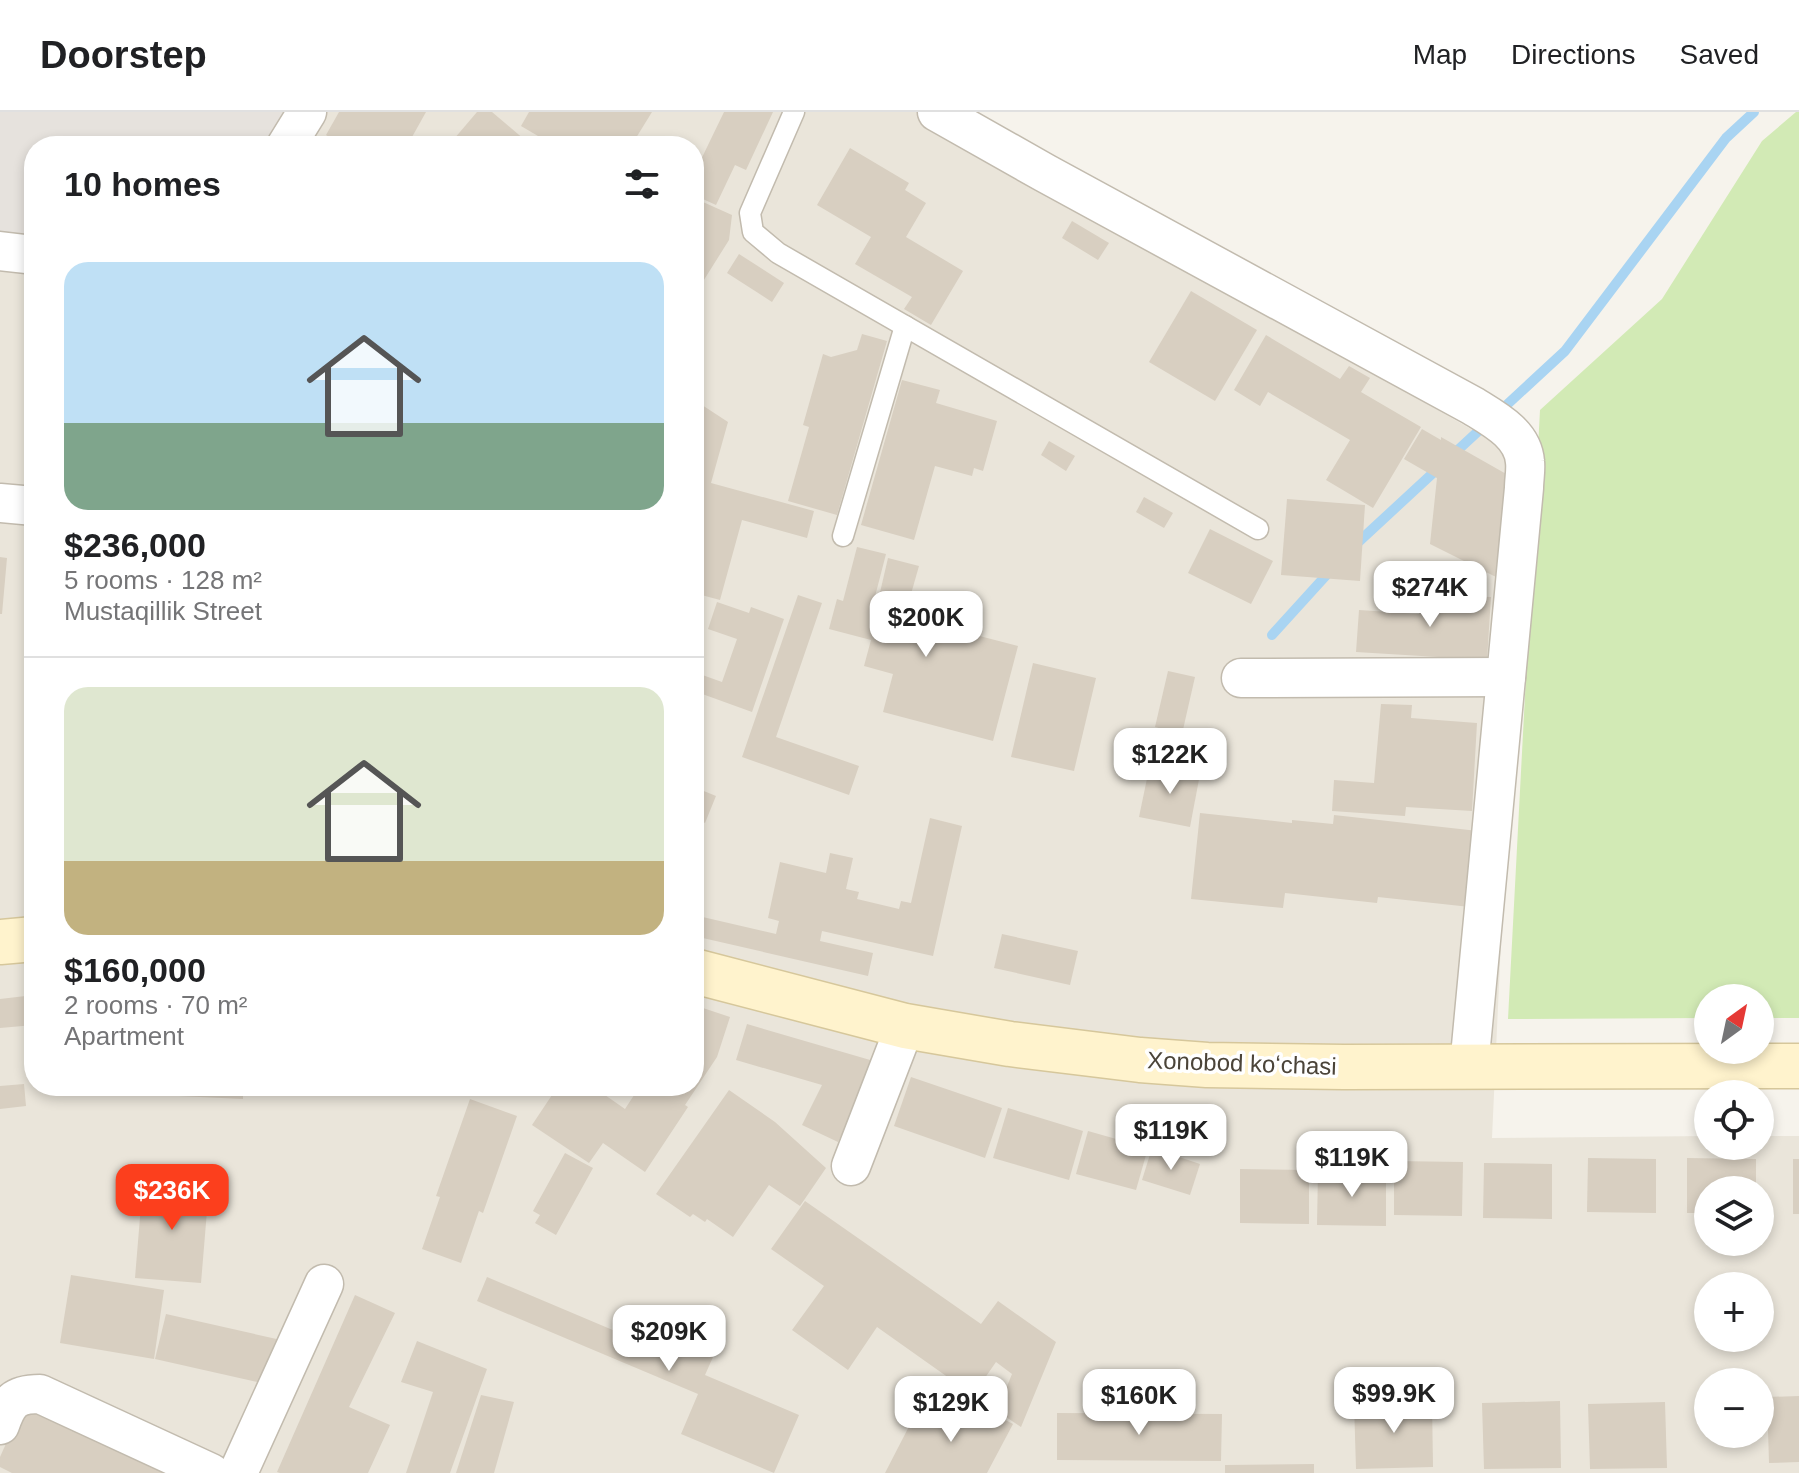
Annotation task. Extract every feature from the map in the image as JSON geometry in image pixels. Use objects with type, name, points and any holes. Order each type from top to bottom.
[{"type":"main road","points":[[0,942],[24,940]]},
{"type":"main road","name":"Xonobod koʻchasi","points":[[704,974],[905,1026],[1010,1044],[1140,1060],[1275,1066],[1799,1066]]},
{"type":"street","points":[[292,136],[307,112]]},
{"type":"street","points":[[937,112],[1473,406],[1499,422],[1517,439],[1525,459],[1525,474],[1469,1067]]},
{"type":"street","points":[[0,251],[24,254]]},
{"type":"street","points":[[0,503],[24,505]]},
{"type":"street","points":[[1241,678],[1506,677]]},
{"type":"street","points":[[851,1166],[905,1026]]},
{"type":"street","points":[[238,1473],[324,1284]]},
{"type":"street","points":[[0,1425],[13,1400],[26,1394],[40,1394],[211,1473]]},
{"type":"lane","points":[[794,112],[750,213],[753,232],[778,253],[1258,529]]},
{"type":"lane","points":[[843,536],[905,326]]},
{"type":"shaded area","points":[[0,112],[294,112],[280,136],[24,136],[24,239],[0,237]]},
{"type":"shaded area","points":[[316,112],[920,112],[1523,459],[1492,1138],[1694,1136],[1694,1160],[1774,1160],[1774,1136],[1799,1136],[1799,1473],[0,1473],[0,254],[24,258],[24,1096],[704,1096],[704,136],[296,136]]},
{"type":"green space","points":[[1799,112],[1799,1018],[1774,1018],[1774,984],[1694,984],[1694,1018],[1508,1019],[1540,410],[1662,299],[1762,141]]},
{"type":"building","points":[[339,112],[426,112],[413,136],[326,135]]},
{"type":"building","points":[[477,112],[492,112],[520,136],[457,136]]},
{"type":"building","points":[[529,112],[652,112],[637,136],[538,136],[521,126]]},
{"type":"building","points":[[724,112],[773,112],[746,170],[735,165],[716,205],[704,200],[704,153]]},
{"type":"building","points":[[850,148],[909,183],[905,190],[926,203],[906,237],[963,271],[931,325],[904,309],[912,297],[855,264],[871,237],[817,205]]},
{"type":"building","points":[[704,202],[732,215],[729,240],[704,280]]},
{"type":"building","points":[[1072,221],[1109,243],[1098,260],[1062,238]]},
{"type":"building","points":[[739,254],[784,283],[772,302],[727,273]]},
{"type":"building","points":[[1191,291],[1257,330],[1215,401],[1149,362]]},
{"type":"building","points":[[862,334],[887,341],[837,515],[788,501],[809,427],[803,425],[823,354],[831,357],[857,350]]},
{"type":"building","points":[[1266,335],[1340,379],[1349,366],[1370,378],[1361,392],[1421,427],[1373,508],[1326,480],[1350,440],[1268,392],[1260,406],[1234,390]]},
{"type":"building","points":[[902,380],[940,390],[936,403],[997,421],[983,471],[974,468],[972,476],[935,466],[914,540],[861,525]]},
{"type":"building","points":[[704,406],[728,422],[711,483],[814,511],[807,538],[742,520],[720,600],[704,596]]},
{"type":"building","points":[[1422,429],[1508,475],[1496,577],[1430,544],[1437,478],[1404,459]]},
{"type":"building","points":[[1049,441],[1075,456],[1066,471],[1041,455]]},
{"type":"building","points":[[1144,497],[1173,513],[1164,528],[1136,512]]},
{"type":"building","points":[[1287,499],[1365,505],[1360,581],[1281,575]]},
{"type":"building","points":[[1210,529],[1273,561],[1251,604],[1188,573]]},
{"type":"building","points":[[857,547],[886,554],[872,608],[1018,646],[993,741],[883,712],[893,674],[864,666],[871,640],[829,629],[837,599],[843,601]]},
{"type":"building","points":[[0,557],[7,558],[2,614],[0,614]]},
{"type":"building","points":[[888,558],[919,566],[907,608],[878,601]]},
{"type":"building","points":[[1420,593],[1491,597],[1487,660],[1356,652],[1359,610],[1419,614]]},
{"type":"building","points":[[798,595],[822,603],[776,737],[859,766],[849,795],[742,757]]},
{"type":"building","points":[[717,602],[749,613],[751,607],[784,619],[752,712],[704,695],[704,676],[722,682],[737,639],[708,629]]},
{"type":"building","points":[[1033,663],[1096,678],[1074,771],[1011,757]]},
{"type":"building","points":[[1168,671],[1195,677],[1182,734],[1155,727]]},
{"type":"building","points":[[1381,704],[1412,705],[1411,718],[1477,723],[1472,811],[1406,807],[1405,816],[1332,811],[1334,780],[1374,783]]},
{"type":"building","points":[[1150,764],[1200,774],[1190,827],[1139,817]]},
{"type":"building","points":[[704,791],[716,796],[704,823]]},
{"type":"building","points":[[1200,813],[1333,824],[1334,815],[1478,831],[1470,907],[1378,897],[1377,903],[1285,893],[1283,908],[1191,899]]},
{"type":"building","points":[[930,818],[962,826],[933,956],[822,931],[820,941],[873,953],[868,976],[704,938],[704,917],[776,934],[779,921],[768,918],[780,862],[826,873],[830,853],[853,858],[846,889],[859,892],[857,899],[899,909],[901,901],[911,903]]},
{"type":"building","points":[[1002,934],[1078,951],[1070,985],[994,968]]},
{"type":"building","points":[[24,996],[24,1026],[0,1028],[0,999]]},
{"type":"building","points":[[704,1008],[730,1017],[717,1057],[704,1076]]},
{"type":"building","points":[[747,1024],[877,1062],[838,1142],[802,1125],[822,1085],[736,1060]]},
{"type":"building","points":[[911,1077],[1002,1108],[985,1158],[894,1126]]},
{"type":"building","points":[[24,1084],[26,1106],[0,1109],[0,1086]]},
{"type":"building","points":[[729,1090],[775,1122],[826,1168],[800,1206],[769,1185],[733,1237],[707,1219],[705,1222],[693,1214],[690,1217],[656,1194]]},
{"type":"building","points":[[179,1096],[243,1096],[243,1099]]},
{"type":"building","points":[[551,1096],[606,1096],[625,1109],[633,1096],[691,1096],[685,1105],[688,1107],[645,1172],[603,1143],[589,1163],[532,1125]]},
{"type":"building","points":[[470,1099],[517,1116],[483,1213],[479,1211],[461,1263],[422,1249],[440,1197],[436,1196]]},
{"type":"building","points":[[1008,1108],[1083,1131],[1069,1180],[993,1158]]},
{"type":"building","points":[[1088,1131],[1148,1148],[1136,1190],[1076,1174]]},
{"type":"building","points":[[1152,1148],[1200,1164],[1190,1195],[1142,1180]]},
{"type":"building","points":[[565,1153],[593,1168],[556,1235],[535,1223],[540,1215],[533,1211]]},
{"type":"building","points":[[1588,1158],[1656,1159],[1656,1213],[1587,1212]]},
{"type":"building","points":[[1687,1158],[1756,1160],[1756,1176],[1694,1176],[1694,1213],[1687,1213]]},
{"type":"building","points":[[1793,1159],[1799,1159],[1799,1214],[1793,1214]]},
{"type":"building","points":[[1394,1161],[1463,1162],[1462,1216],[1394,1215]]},
{"type":"building","points":[[1484,1163],[1552,1164],[1552,1219],[1483,1218]]},
{"type":"building","points":[[1240,1169],[1309,1170],[1309,1224],[1240,1223]]},
{"type":"building","points":[[1318,1171],[1386,1172],[1386,1226],[1317,1225]]},
{"type":"building","points":[[143,1181],[209,1187],[201,1283],[135,1278]]},
{"type":"building","points":[[805,1201],[981,1324],[998,1301],[1056,1342],[1021,1427],[997,1411],[1012,1374],[996,1362],[973,1395],[877,1327],[848,1370],[792,1330],[824,1286],[771,1249]]},
{"type":"building","points":[[71,1275],[164,1290],[154,1359],[60,1343]]},
{"type":"building","points":[[487,1277],[634,1339],[647,1307],[721,1339],[705,1375],[799,1415],[774,1473],[681,1434],[698,1394],[477,1301]]},
{"type":"building","points":[[355,1295],[395,1313],[349,1407],[390,1425],[368,1473],[277,1472]]},
{"type":"building","points":[[166,1314],[281,1340],[271,1385],[155,1359]]},
{"type":"building","points":[[417,1341],[487,1369],[450,1473],[406,1473],[433,1392],[401,1382]]},
{"type":"building","points":[[481,1395],[514,1402],[494,1473],[456,1473]]},
{"type":"building","points":[[1799,1396],[1799,1462],[1769,1463],[1769,1448],[1774,1448],[1774,1397]]},
{"type":"building","points":[[1432,1401],[1433,1467],[1356,1469],[1354,1403]]},
{"type":"building","points":[[1560,1401],[1561,1468],[1484,1469],[1482,1403]]},
{"type":"building","points":[[1665,1402],[1667,1468],[1590,1469],[1588,1404]]},
{"type":"building","points":[[973,1403],[1013,1424],[987,1473],[885,1473],[918,1409],[958,1430]]},
{"type":"building","points":[[22,1408],[167,1473],[12,1473],[0,1467],[0,1457]]},
{"type":"building","points":[[1057,1413],[1222,1414],[1221,1461],[1057,1460]]},
{"type":"building","points":[[1314,1464],[1314,1473],[1225,1473],[1225,1465]]},
{"type":"waterway","points":[[1353,547],[1565,351],[1726,138],[1754,112]]},
{"type":"waterway","points":[[1272,635],[1331,570]]}]
